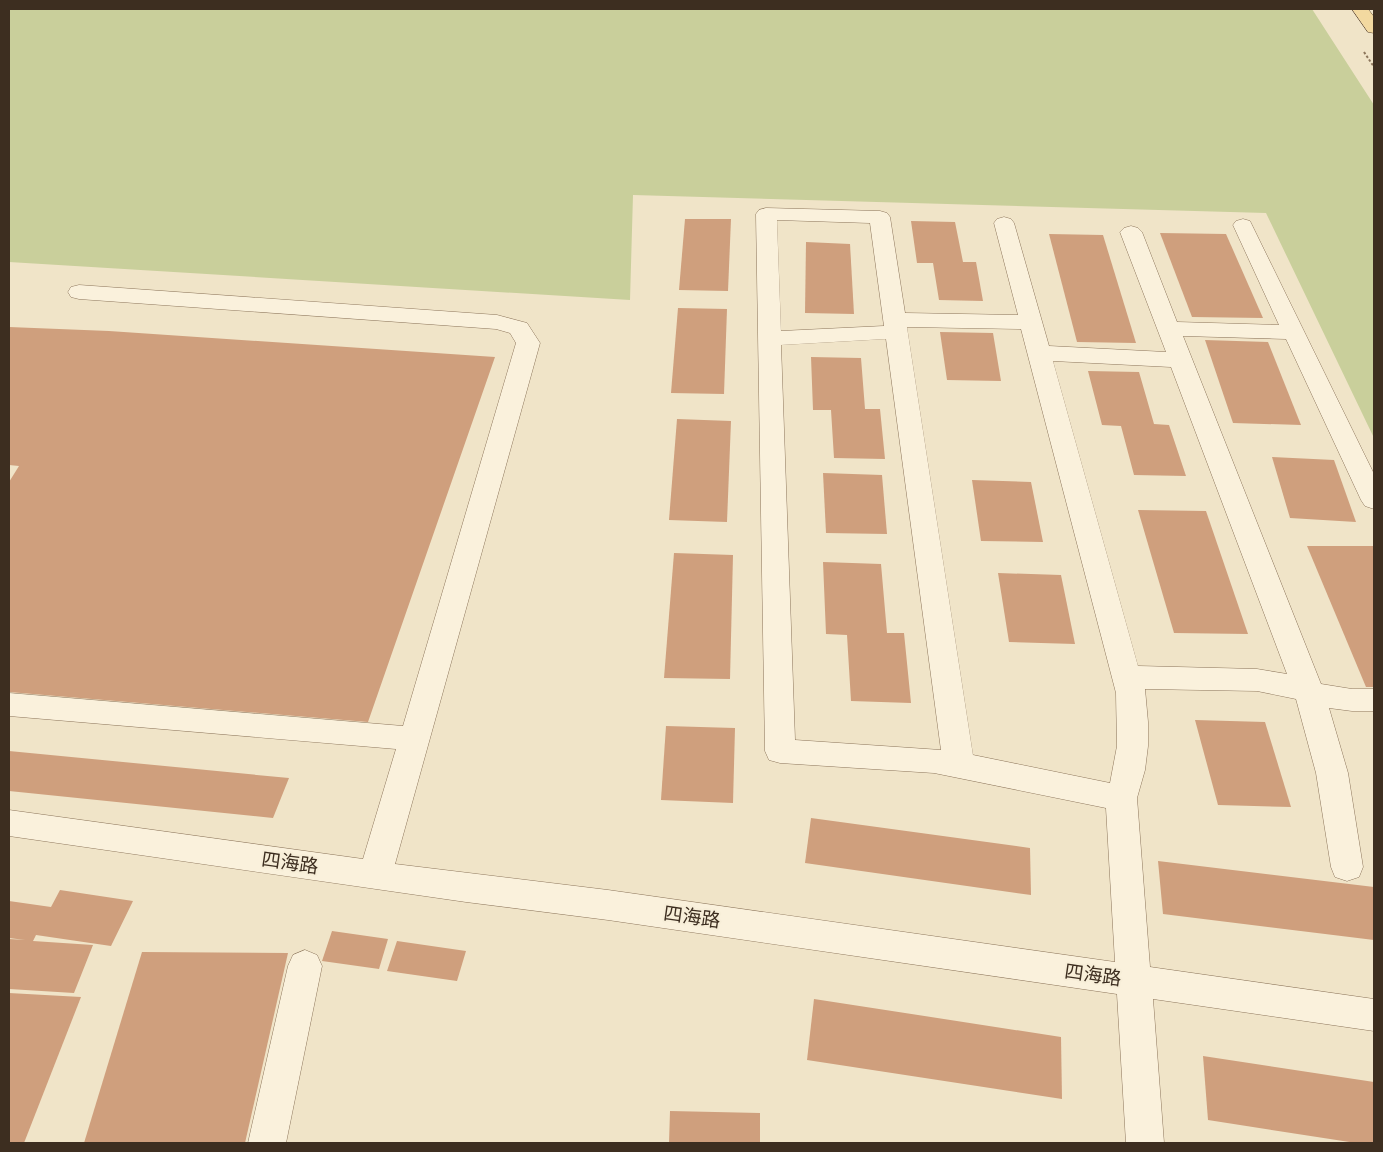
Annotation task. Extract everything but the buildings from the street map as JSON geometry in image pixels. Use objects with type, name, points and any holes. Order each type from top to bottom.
[{"type":"main road","points":[[1360,9],[1374,28]]},
{"type":"street","points":[[959,765],[880,217],[766,214],[780,750],[934,761],[1121,798]]},
{"type":"street","points":[[1004,223],[1130,693],[1134,726],[1133,753],[1121,798],[1145,1143]]},
{"type":"street","points":[[1243,225],[1374,500]]},
{"type":"street","points":[[1131,232],[1309,692],[1332,773],[1347,867]]},
{"type":"street","points":[[79,292],[497,322],[519,328],[528,343],[375,875]]},
{"type":"street","points":[[769,339],[896,326],[1031,322]]},
{"type":"street","points":[[1169,329],[1294,332]]},
{"type":"street","points":[[1040,354],[1180,360]]},
{"type":"street","points":[[1127,678],[1257,680],[1344,699],[1374,700]]},
{"type":"street","points":[[9,704],[414,739]]},
{"type":"street","name":"四海路","points":[[9,823],[375,875],[608,905],[1374,1015]]},
{"type":"street","points":[[267,1143],[305,966]]},
{"type":"green space","points":[[9,9],[1312,9],[1374,105],[1374,438],[1266,213],[633,195],[630,300],[9,262]]}]
